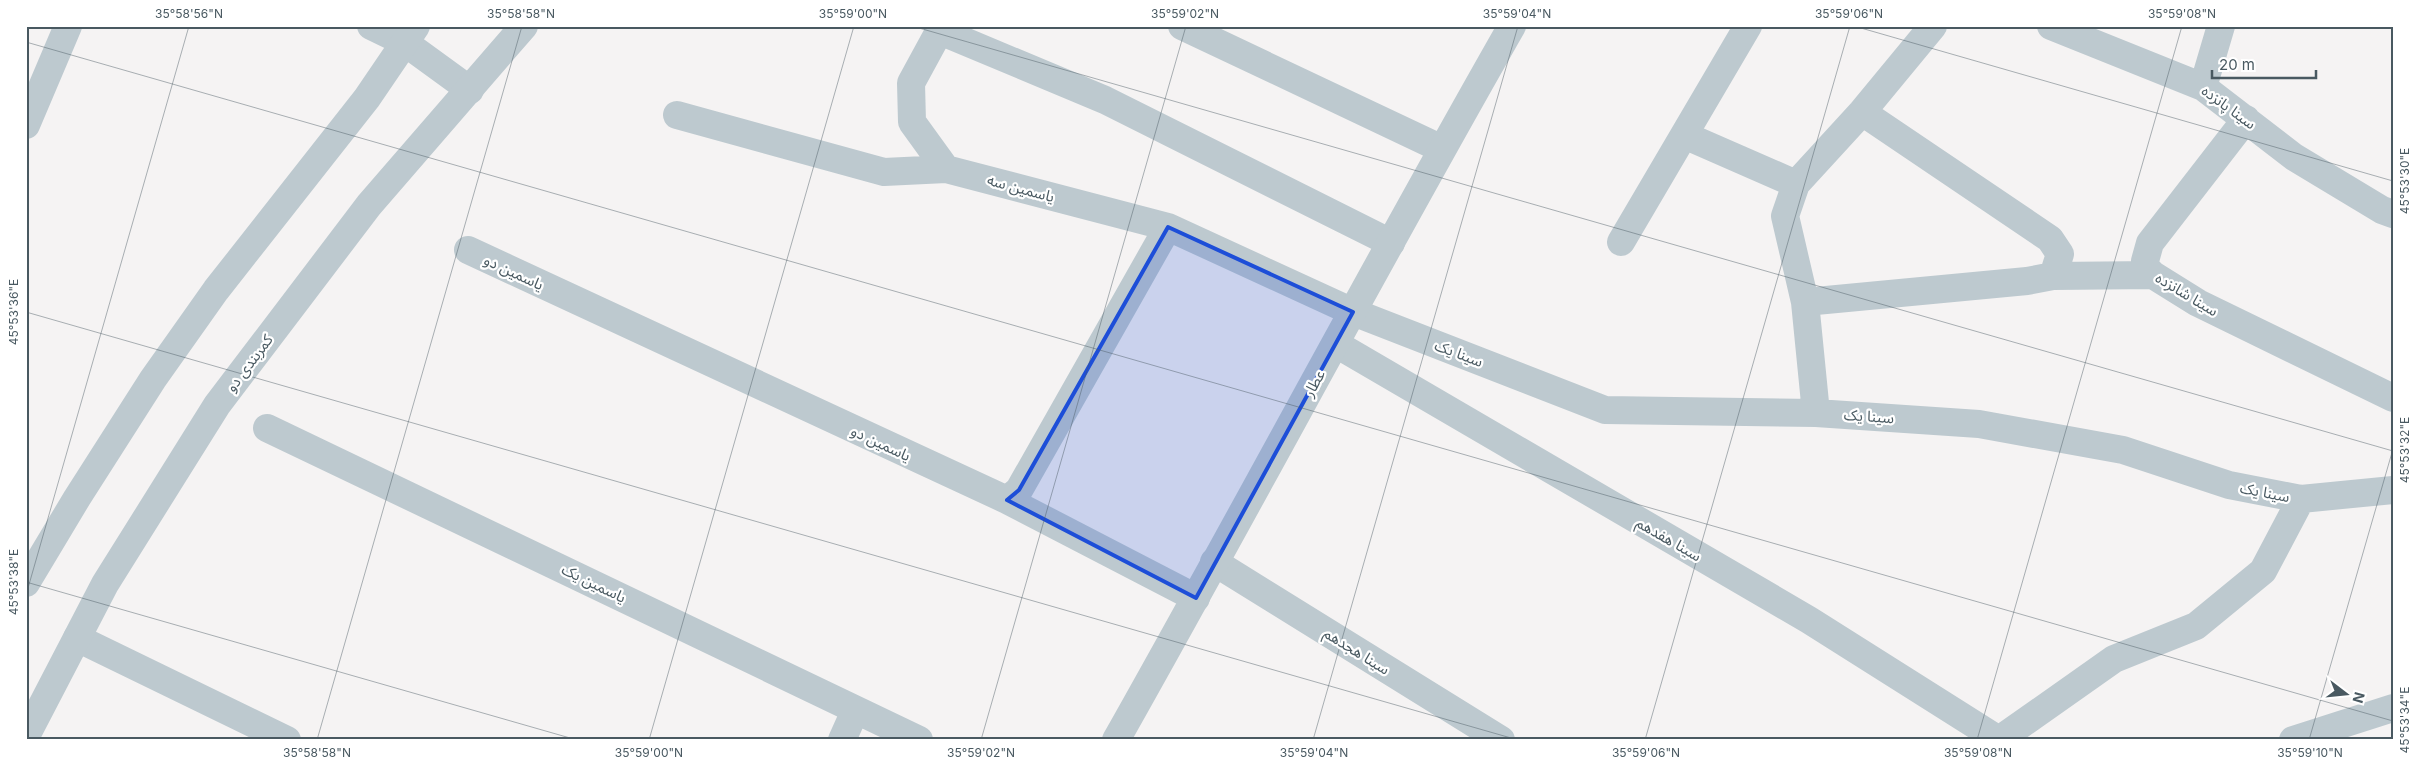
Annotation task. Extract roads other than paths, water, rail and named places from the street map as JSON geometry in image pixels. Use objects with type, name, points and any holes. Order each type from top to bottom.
[{"type":"street","points":[[26,126],[68,26]]},
{"type":"street","points":[[371,26],[410,34],[470,90]]},
{"type":"street","name":"کمربندی دو","points":[[26,736],[105,584],[217,405],[363,212],[524,26]]},
{"type":"street","points":[[1182,26],[1442,149]]},
{"type":"street","name":"عطار","points":[[1116,740],[1442,149],[1512,26]]},
{"type":"street","points":[[1621,242],[1748,26]]},
{"type":"street","points":[[1816,413],[1805,302],[1785,216],[1796,184],[1862,112],[1933,26]]},
{"type":"street","name":"سینا پانزده","points":[[2051,26],[2204,87],[2294,157],[2382,210],[2393,214]]},
{"type":"street","points":[[2204,87],[2221,26]]},
{"type":"street","points":[[946,169],[912,122],[911,83],[941,29],[1105,100],[1391,243]]},
{"type":"street","points":[[26,584],[159,371],[216,290],[367,98],[410,34]]},
{"type":"street","points":[[1862,112],[2050,238],[2060,254],[2053,276]]},
{"type":"street","name":"یاسمین سه","points":[[677,115],[884,172],[946,169],[1168,227],[1353,312]]},
{"type":"street","name":"سینا شانزده","points":[[2246,118],[2150,243],[2145,260],[2146,268],[2153,275],[2198,303],[2393,398]]},
{"type":"street","points":[[1684,135],[1796,184]]},
{"type":"street","points":[[1007,500],[1019,490],[1168,227]]},
{"type":"street","name":"یاسمین دو","points":[[468,250],[1007,500],[1196,598]]},
{"type":"street","points":[[1805,302],[2027,281],[2053,276],[2153,275]]},
{"type":"street","name":"سینا یک","points":[[1353,312],[1606,410],[1816,413],[1978,424],[2123,450],[2229,485],[2301,499],[2393,490]]},
{"type":"street","name":"سینا هفدهم","points":[[1336,344],[1809,620],[1999,740]]},
{"type":"street","name":"یاسمین یک","points":[[267,428],[672,620],[855,711],[919,740]]},
{"type":"street","points":[[1999,740],[2114,659],[2196,626],[2263,571],[2301,499]]},
{"type":"street","name":"سینا هجدهم","points":[[1214,562],[1493,738]]},
{"type":"street","points":[[77,638],[287,740]]},
{"type":"street","points":[[2293,740],[2393,708]]},
{"type":"street","points":[[842,740],[855,711]]}]
